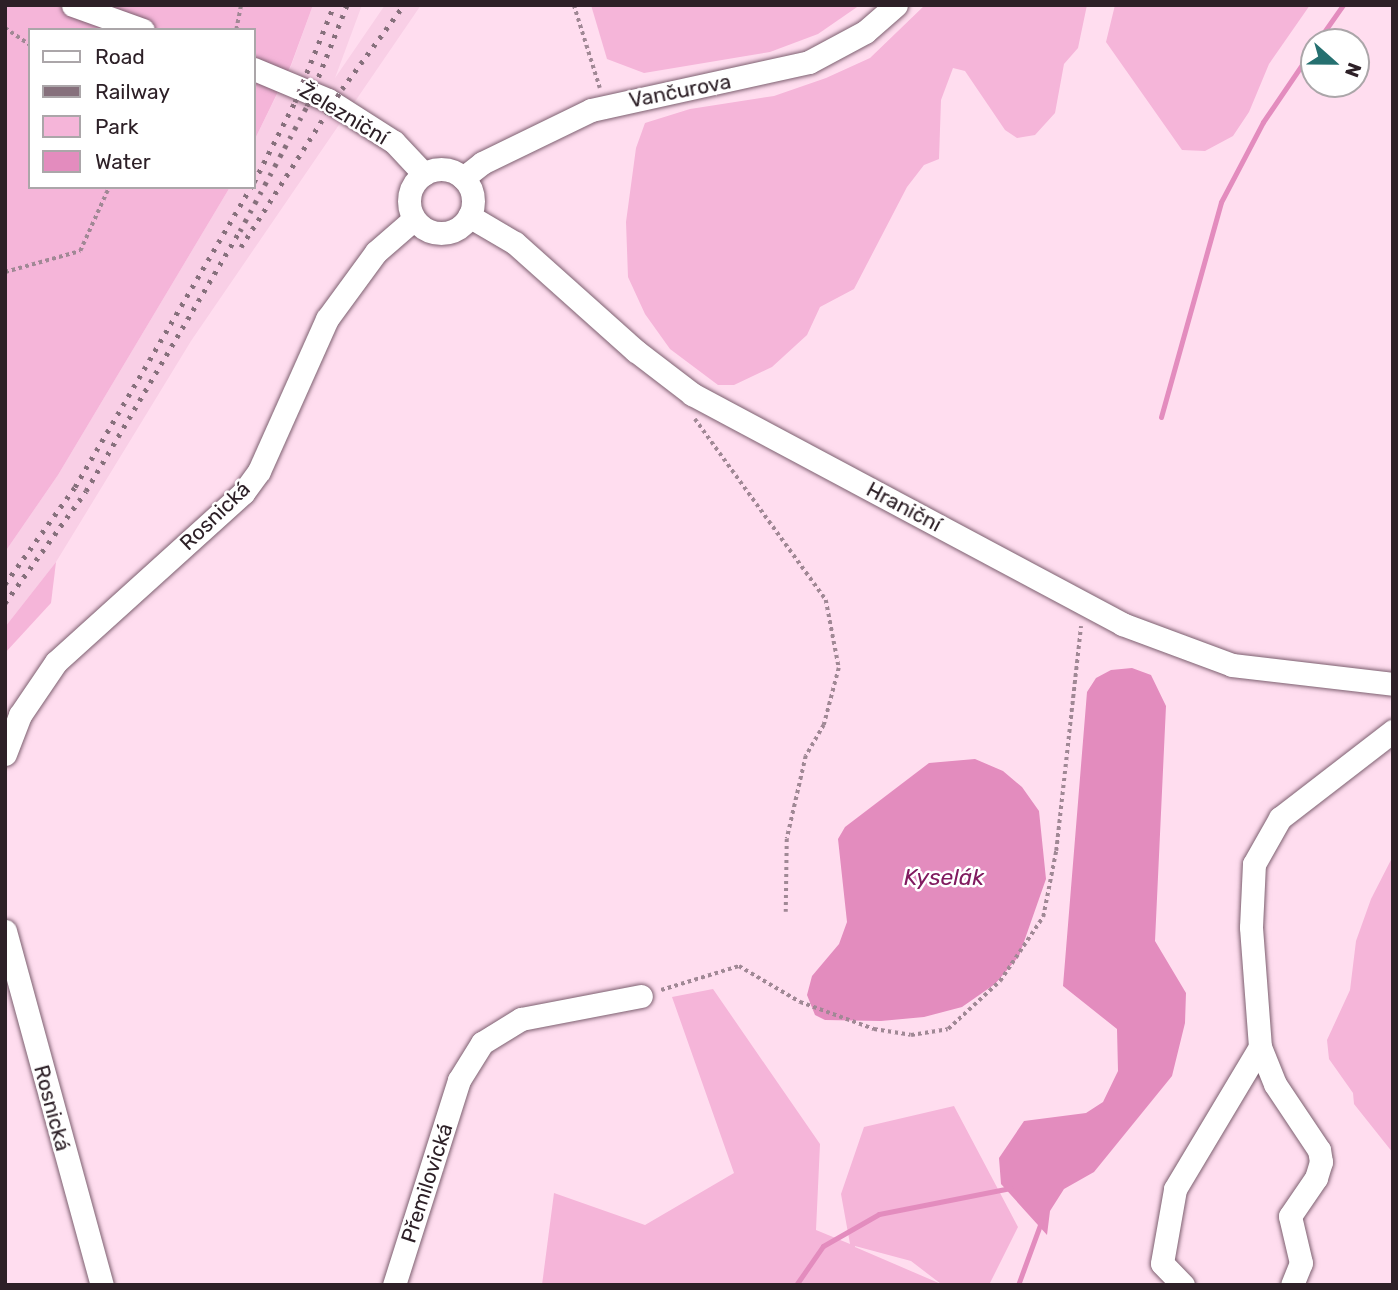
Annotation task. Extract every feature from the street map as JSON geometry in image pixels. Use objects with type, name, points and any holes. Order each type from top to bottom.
[{"type":"street","points":[[73,5],[137,28]]},
{"type":"street","name":"Vančurova","points":[[463,178],[482,163],[548,129],[606,106],[809,62],[865,32],[896,5]]},
{"type":"street","name":"Železniční","points":[[256,70],[328,100],[394,142],[424,174]]},
{"type":"street","points":[[448,170],[463,178],[472,192],[470,216],[459,228],[443,233],[428,230],[414,219],[409,194],[424,174],[448,170]]},
{"type":"street","name":"Hraniční","points":[[470,216],[515,243],[636,351],[692,394],[1122,624],[1232,665],[1393,684]]},
{"type":"street","name":"Rosnická","points":[[5,754],[20,715],[56,662],[243,493],[259,471],[327,319],[376,252],[414,219]]},
{"type":"street","points":[[1292,1285],[1301,1263],[1290,1216],[1321,1162],[1319,1150],[1275,1084],[1260,1047],[1251,927],[1254,864],[1280,818],[1393,731]]},
{"type":"street","name":"Rosnická","points":[[5,931],[102,1285]]},
{"type":"street","name":"Přemilovická","points":[[394,1285],[459,1080],[482,1043],[521,1019],[642,996]]},
{"type":"street","points":[[1183,1285],[1162,1263],[1175,1189],[1260,1047]]},
{"type":"path","points":[[236,28],[241,5]]},
{"type":"path","points":[[574,5],[606,106]]},
{"type":"path","points":[[5,28],[28,44]]},
{"type":"path","points":[[5,272],[80,251],[108,189]]},
{"type":"path","points":[[692,394],[691,412],[718,456],[826,600],[839,668],[824,725],[807,756],[787,839],[786,912]]},
{"type":"path","points":[[642,996],[739,966],[800,1002],[863,1026],[911,1035],[948,1029],[1000,981],[1043,917],[1056,851],[1084,603]]},
{"type":"shaded area","points":[[313,5],[362,5],[335,78],[385,5],[421,5],[191,341],[56,562],[5,627],[5,552],[58,475],[229,189],[256,189],[256,137],[291,66]]},
{"type":"green space","points":[[5,5],[313,5],[291,65],[256,137],[256,28],[28,28],[28,189],[229,189],[58,475],[5,552]]},
{"type":"green space","points":[[591,5],[860,5],[818,34],[770,52],[644,73],[607,59]]},
{"type":"green space","points":[[925,5],[1087,5],[1078,48],[1064,64],[1055,113],[1035,135],[1017,138],[1005,130],[965,71],[953,68],[941,100],[939,159],[924,165],[907,187],[854,289],[820,307],[807,335],[772,367],[734,385],[718,385],[670,349],[645,314],[628,277],[626,222],[636,148],[645,123],[690,109],[774,96],[826,78],[870,58]]},
{"type":"green space","points":[[1115,5],[1310,5],[1269,64],[1249,112],[1233,136],[1205,151],[1182,150],[1106,42]]},
{"type":"green space","points":[[56,562],[51,603],[5,653],[5,627]]},
{"type":"green space","points":[[1393,856],[1393,1153],[1354,1104],[1353,1093],[1329,1059],[1327,1040],[1350,990],[1356,941],[1371,899]]},
{"type":"green space","points":[[713,989],[820,1144],[816,1230],[850,1244],[841,1194],[864,1127],[954,1106],[1018,1227],[989,1285],[542,1285],[554,1193],[645,1225],[734,1173],[672,997]],"holes":[[[855,1246],[911,1261],[941,1284]]]},
{"type":"water","points":[[1132,668],[1151,675],[1166,706],[1155,941],[1186,993],[1185,1023],[1172,1076],[1094,1172],[1064,1189],[1050,1211],[1047,1235],[1001,1184],[999,1158],[1024,1121],[1086,1113],[1103,1102],[1118,1071],[1117,1029],[1063,986],[1087,692],[1096,678],[1111,670]]},
{"type":"water","name":"Kyselák","points":[[975,759],[1003,771],[1022,787],[1039,811],[1046,879],[1019,956],[995,984],[962,1007],[924,1017],[881,1021],[825,1020],[815,1015],[807,995],[812,976],[839,944],[847,922],[838,839],[845,827],[929,763]]},
{"type":"waterway","points":[[1327,28],[1343,5]]},
{"type":"waterway","points":[[1161,417],[1221,202],[1263,122],[1300,68]]},
{"type":"waterway","points":[[796,1285],[823,1246],[879,1214],[1010,1188]]},
{"type":"waterway","points":[[1018,1285],[1041,1222]]},
{"type":"railway","points":[[256,178],[295,102],[334,5]]},
{"type":"railway","points":[[5,603],[86,491],[240,231],[307,106],[347,5]]},
{"type":"railway","points":[[241,247],[342,89],[404,5]]},
{"type":"railway","points":[[5,584],[75,487],[250,189]]}]
